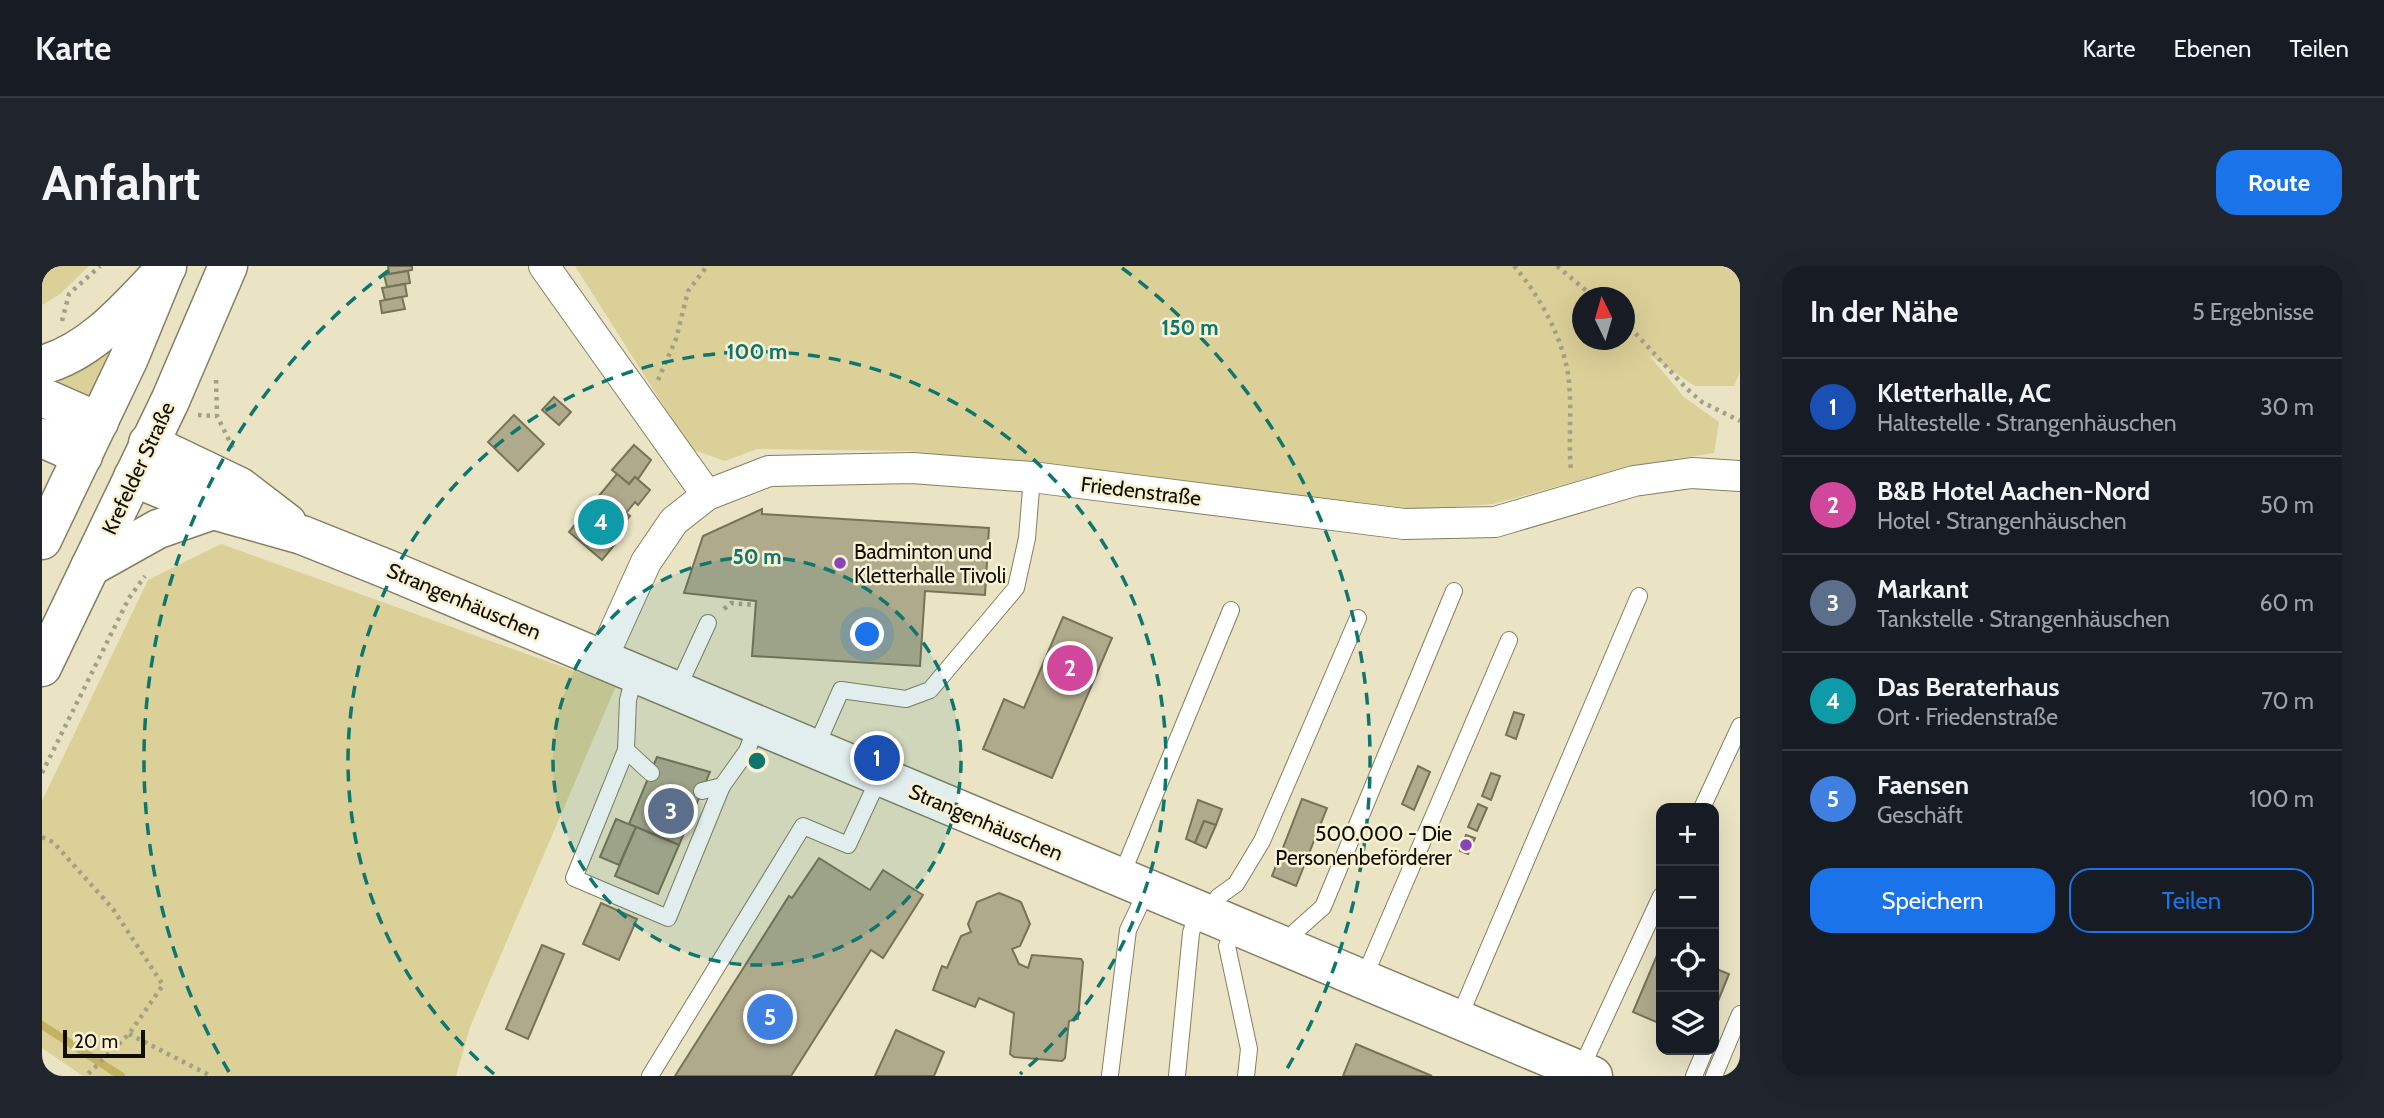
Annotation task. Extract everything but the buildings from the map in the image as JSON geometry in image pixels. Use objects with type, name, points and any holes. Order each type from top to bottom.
[{"type":"main road","points":[[42,365],[69,354],[97,336],[167,266]]},
{"type":"main road","points":[[42,540],[99,422],[167,266]]},
{"type":"main road","name":"Krefelder Straße","points":[[42,667],[141,460],[228,266]]},
{"type":"main road","points":[[42,397],[99,422],[141,460]]},
{"type":"main road","points":[[42,438],[83,456],[141,460]]},
{"type":"main road","name":"Strangenhäuschen","points":[[141,460],[219,494],[302,535],[677,690],[1587,1074]]},
{"type":"main road","points":[[90,567],[219,494]]},
{"type":"street","points":[[544,266],[707,495]]},
{"type":"street","name":"Friedenstraße","points":[[619,666],[646,562],[674,521],[707,495],[769,471],[912,468],[1032,477],[1404,524],[1495,522],[1634,481],[1681,474],[1740,477]]},
{"type":"lane","points":[[815,749],[841,690],[906,699],[930,690],[1016,588],[1027,538],[1032,477]]},
{"type":"lane","points":[[1288,948],[1296,931],[1323,908],[1454,590]]},
{"type":"lane","points":[[1458,1020],[1639,596]]},
{"type":"lane","points":[[1110,1074],[1134,884],[1231,610]]},
{"type":"lane","points":[[1246,1076],[1249,1049],[1227,946],[1214,918],[1218,897],[1236,884],[1262,841],[1358,618]]},
{"type":"lane","points":[[677,690],[708,623]]},
{"type":"lane","points":[[1363,980],[1509,640]]},
{"type":"lane","points":[[619,666],[628,700],[626,750],[574,878],[668,918],[722,786],[747,751],[758,724]]},
{"type":"lane","points":[[1704,803],[1740,726]]},
{"type":"lane","points":[[626,750],[651,773]]},
{"type":"lane","points":[[650,1076],[803,825],[848,845],[880,776]]},
{"type":"lane","points":[[702,791],[722,786]]},
{"type":"lane","points":[[1587,1074],[1656,908]]},
{"type":"lane","points":[[1177,1076],[1191,933],[1214,918]]},
{"type":"lane","points":[[1720,1074],[1740,1014]]},
{"type":"lane","points":[[1694,1076],[1703,1055]]},
{"type":"path","points":[[646,406],[676,339],[688,291],[706,266]]},
{"type":"path","points":[[1514,266],[1544,309],[1566,369],[1576,499]]},
{"type":"path","points":[[1557,266],[1582,287]]},
{"type":"path","points":[[1635,332],[1686,389],[1702,402],[1740,421]]},
{"type":"path","points":[[217,372],[214,393],[217,416],[235,451],[233,464],[219,494]]},
{"type":"path","points":[[42,773],[129,598],[151,566]]},
{"type":"path","points":[[731,603],[755,605]]},
{"type":"path","points":[[42,838],[53,842],[113,909],[163,985],[129,1034],[86,1076]]},
{"type":"path","points":[[129,1034],[211,1076]]},
{"type":"shaded area","points":[[42,266],[89,266],[60,294],[42,305]]},
{"type":"shaded area","points":[[575,266],[1740,266],[1740,372],[1734,386],[1695,386],[1649,355],[1684,397],[1719,422],[1714,453],[1631,466],[1493,504],[1407,510],[911,451],[757,449],[725,461],[691,449]]},
{"type":"shaded area","points":[[127,312],[87,403],[42,383]]},
{"type":"shaded area","points":[[221,544],[616,686],[470,1027],[456,1076],[83,1076],[42,1048],[42,801],[148,580]]},
{"type":"waterway","points":[[42,1025],[121,1076]]},
{"type":"place","name":"Das Beraterhaus","points":[[601,522]]},
{"type":"place","name":"Badminton und Kletterhalle Tivoli","points":[[840,563]]},
{"type":"place","name":"B&B Hotel Aachen-Nord","points":[[1070,668]]},
{"type":"place","name":"Kletterhalle, AC","points":[[877,758]]},
{"type":"place","name":"Markant","points":[[671,811]]},
{"type":"place","name":"500.000 - Die Personenbeförderer","points":[[1466,845]]},
{"type":"place","name":"Faensen","points":[[770,1017]]}]
